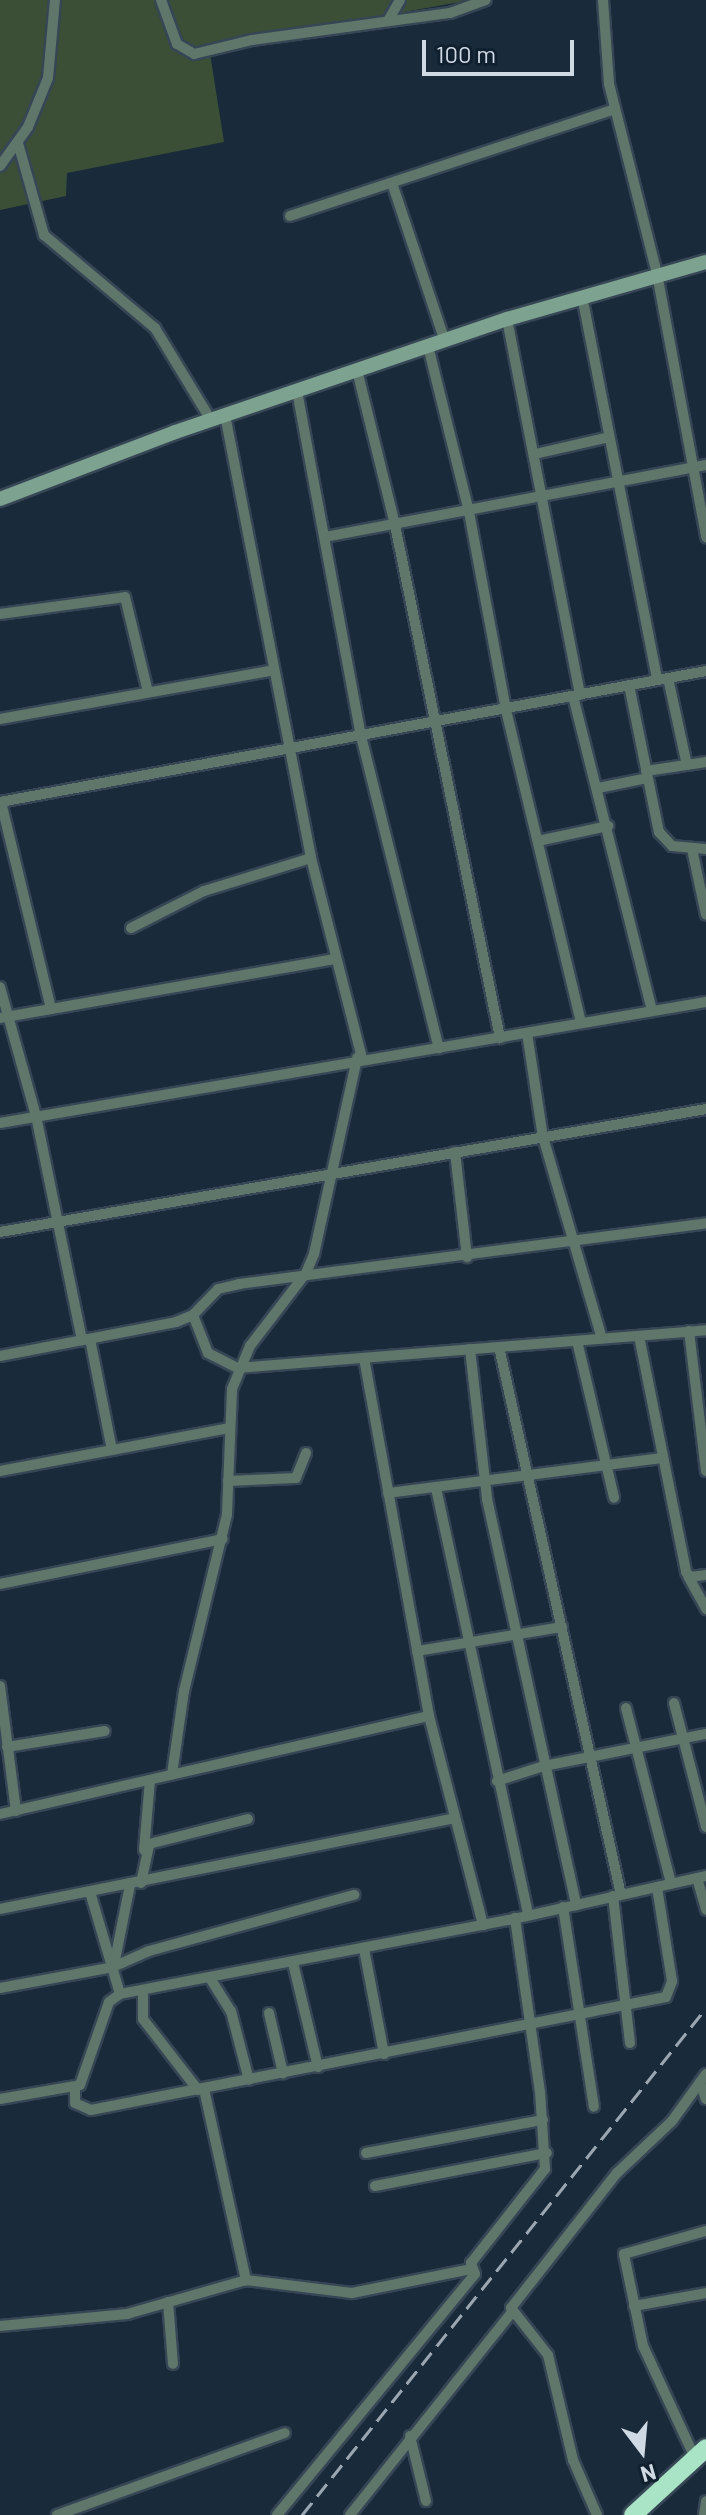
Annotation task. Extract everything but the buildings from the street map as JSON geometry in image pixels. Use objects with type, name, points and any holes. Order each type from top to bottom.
[{"type":"highway","points":[[633,2515],[701,2453]]},
{"type":"street","points":[[0,166],[18,143],[48,78],[55,0]]},
{"type":"street","points":[[161,0],[177,44],[194,54],[389,19],[450,13],[486,0]]},
{"type":"street","points":[[389,19],[400,0]]},
{"type":"street","points":[[603,0],[605,64],[700,466],[706,537]]},
{"type":"street","points":[[290,216],[615,109]]},
{"type":"street","points":[[18,143],[44,235],[155,328],[218,418],[274,670],[311,858],[360,1058],[330,1173],[320,1233],[306,1273],[237,1368],[223,1539],[184,1691],[172,1774]]},
{"type":"street","points":[[392,183],[445,341]]},
{"type":"street","points":[[0,499],[218,418],[507,319],[706,262]]},
{"type":"street","points":[[582,296],[617,481],[662,679],[687,765]]},
{"type":"street","points":[[507,319],[544,498],[576,696],[652,1011]]},
{"type":"street","points":[[428,346],[469,512],[506,710],[581,1023]]},
{"type":"street","points":[[357,370],[395,525],[432,723],[500,1038]]},
{"type":"street","points":[[297,391],[361,736],[439,1048]]},
{"type":"street","points":[[535,454],[609,437]]},
{"type":"street","points":[[325,537],[544,498],[700,466]]},
{"type":"street","points":[[0,614],[105,596],[125,597],[148,692]]},
{"type":"street","points":[[0,719],[274,670]]},
{"type":"street","points":[[51,1008],[1,802],[706,671]]},
{"type":"street","points":[[629,685],[659,832],[672,846],[706,849]]},
{"type":"street","points":[[598,788],[706,762]]},
{"type":"street","points":[[538,841],[608,826]]},
{"type":"street","points":[[692,849],[706,915]]},
{"type":"street","points":[[131,928],[204,891],[311,858]]},
{"type":"street","points":[[4,1017],[335,959]]},
{"type":"street","points":[[0,987],[4,1017],[36,1116],[112,1450]]},
{"type":"street","points":[[0,1123],[360,1058],[439,1048],[706,1002]]},
{"type":"street","points":[[527,1033],[543,1137],[602,1339]]},
{"type":"street","points":[[0,1232],[706,1109]]},
{"type":"street","points":[[455,1152],[467,1257]]},
{"type":"street","points":[[0,1356],[193,1315],[218,1289],[306,1273],[467,1257],[706,1223]]},
{"type":"street","points":[[193,1315],[208,1353],[237,1368],[706,1330]]},
{"type":"street","points":[[689,1331],[706,1471]]},
{"type":"street","points":[[639,1336],[661,1458],[688,1576],[706,1609]]},
{"type":"street","points":[[577,1341],[614,1498]]},
{"type":"street","points":[[499,1347],[591,1756],[617,1895],[630,2043]]},
{"type":"street","points":[[470,1349],[484,1482],[576,1905]]},
{"type":"street","points":[[364,1358],[429,1716],[483,1925]]},
{"type":"street","points":[[0,1471],[230,1428]]},
{"type":"street","points":[[228,1481],[296,1478],[306,1453]]},
{"type":"street","points":[[388,1493],[661,1458]]},
{"type":"street","points":[[436,1488],[528,1915]]},
{"type":"street","points":[[0,1584],[223,1539]]},
{"type":"street","points":[[688,1576],[706,1575]]},
{"type":"street","points":[[417,1651],[562,1627]]},
{"type":"street","points":[[0,1686],[16,1811]]},
{"type":"street","points":[[674,1703],[706,1827]]},
{"type":"street","points":[[626,1708],[671,1883]]},
{"type":"street","points":[[0,1814],[429,1716]]},
{"type":"street","points":[[7,1747],[105,1731]]},
{"type":"street","points":[[497,1781],[544,1766],[706,1734]]},
{"type":"street","points":[[141,1883],[150,1780]]},
{"type":"street","points":[[0,1909],[455,1818]]},
{"type":"street","points":[[144,1850],[149,1844],[248,1819]]},
{"type":"street","points":[[0,2099],[75,2088],[83,2081],[109,2002],[120,1994],[364,1949],[702,1877],[706,1910]]},
{"type":"street","points":[[113,1967],[130,1885]]},
{"type":"street","points":[[75,2088],[75,2103],[84,2110],[201,2090],[666,1997],[672,1991],[657,1887]]},
{"type":"street","points":[[90,1892],[120,1994]]},
{"type":"street","points":[[0,1988],[113,1967],[163,1947],[354,1895]]},
{"type":"street","points":[[563,1907],[594,2107]]},
{"type":"street","points":[[0,2326],[90,2320],[246,2280],[352,2293],[471,2269],[541,2179],[547,2153],[515,1918]]},
{"type":"street","points":[[364,1949],[384,2054]]},
{"type":"street","points":[[293,1963],[318,2067]]},
{"type":"street","points":[[210,1978],[231,2011],[249,2080]]},
{"type":"street","points":[[143,1990],[143,2019],[201,2090],[246,2280]]},
{"type":"street","points":[[269,2013],[283,2073]]},
{"type":"street","points":[[703,2078],[706,2099]]},
{"type":"street","points":[[350,2515],[410,2436],[513,2311],[617,2173],[662,2132],[703,2078]]},
{"type":"street","points":[[366,2153],[543,2120]]},
{"type":"street","points":[[375,2186],[547,2153]]},
{"type":"street","points":[[701,2453],[643,2346],[624,2254],[706,2231]]},
{"type":"street","points":[[277,2515],[475,2274],[471,2269]]},
{"type":"street","points":[[634,2306],[706,2293]]},
{"type":"street","points":[[168,2302],[173,2364]]},
{"type":"street","points":[[513,2311],[548,2355],[573,2460],[597,2515]]},
{"type":"street","points":[[57,2515],[285,2433]]},
{"type":"street","points":[[410,2436],[426,2501]]},
{"type":"street","points":[[704,2515],[706,2501]]},
{"type":"green space","points":[[0,0],[471,0],[209,47],[224,142],[67,173],[66,196],[0,210]]},
{"type":"railway","points":[[302,2515],[706,2008]]}]
